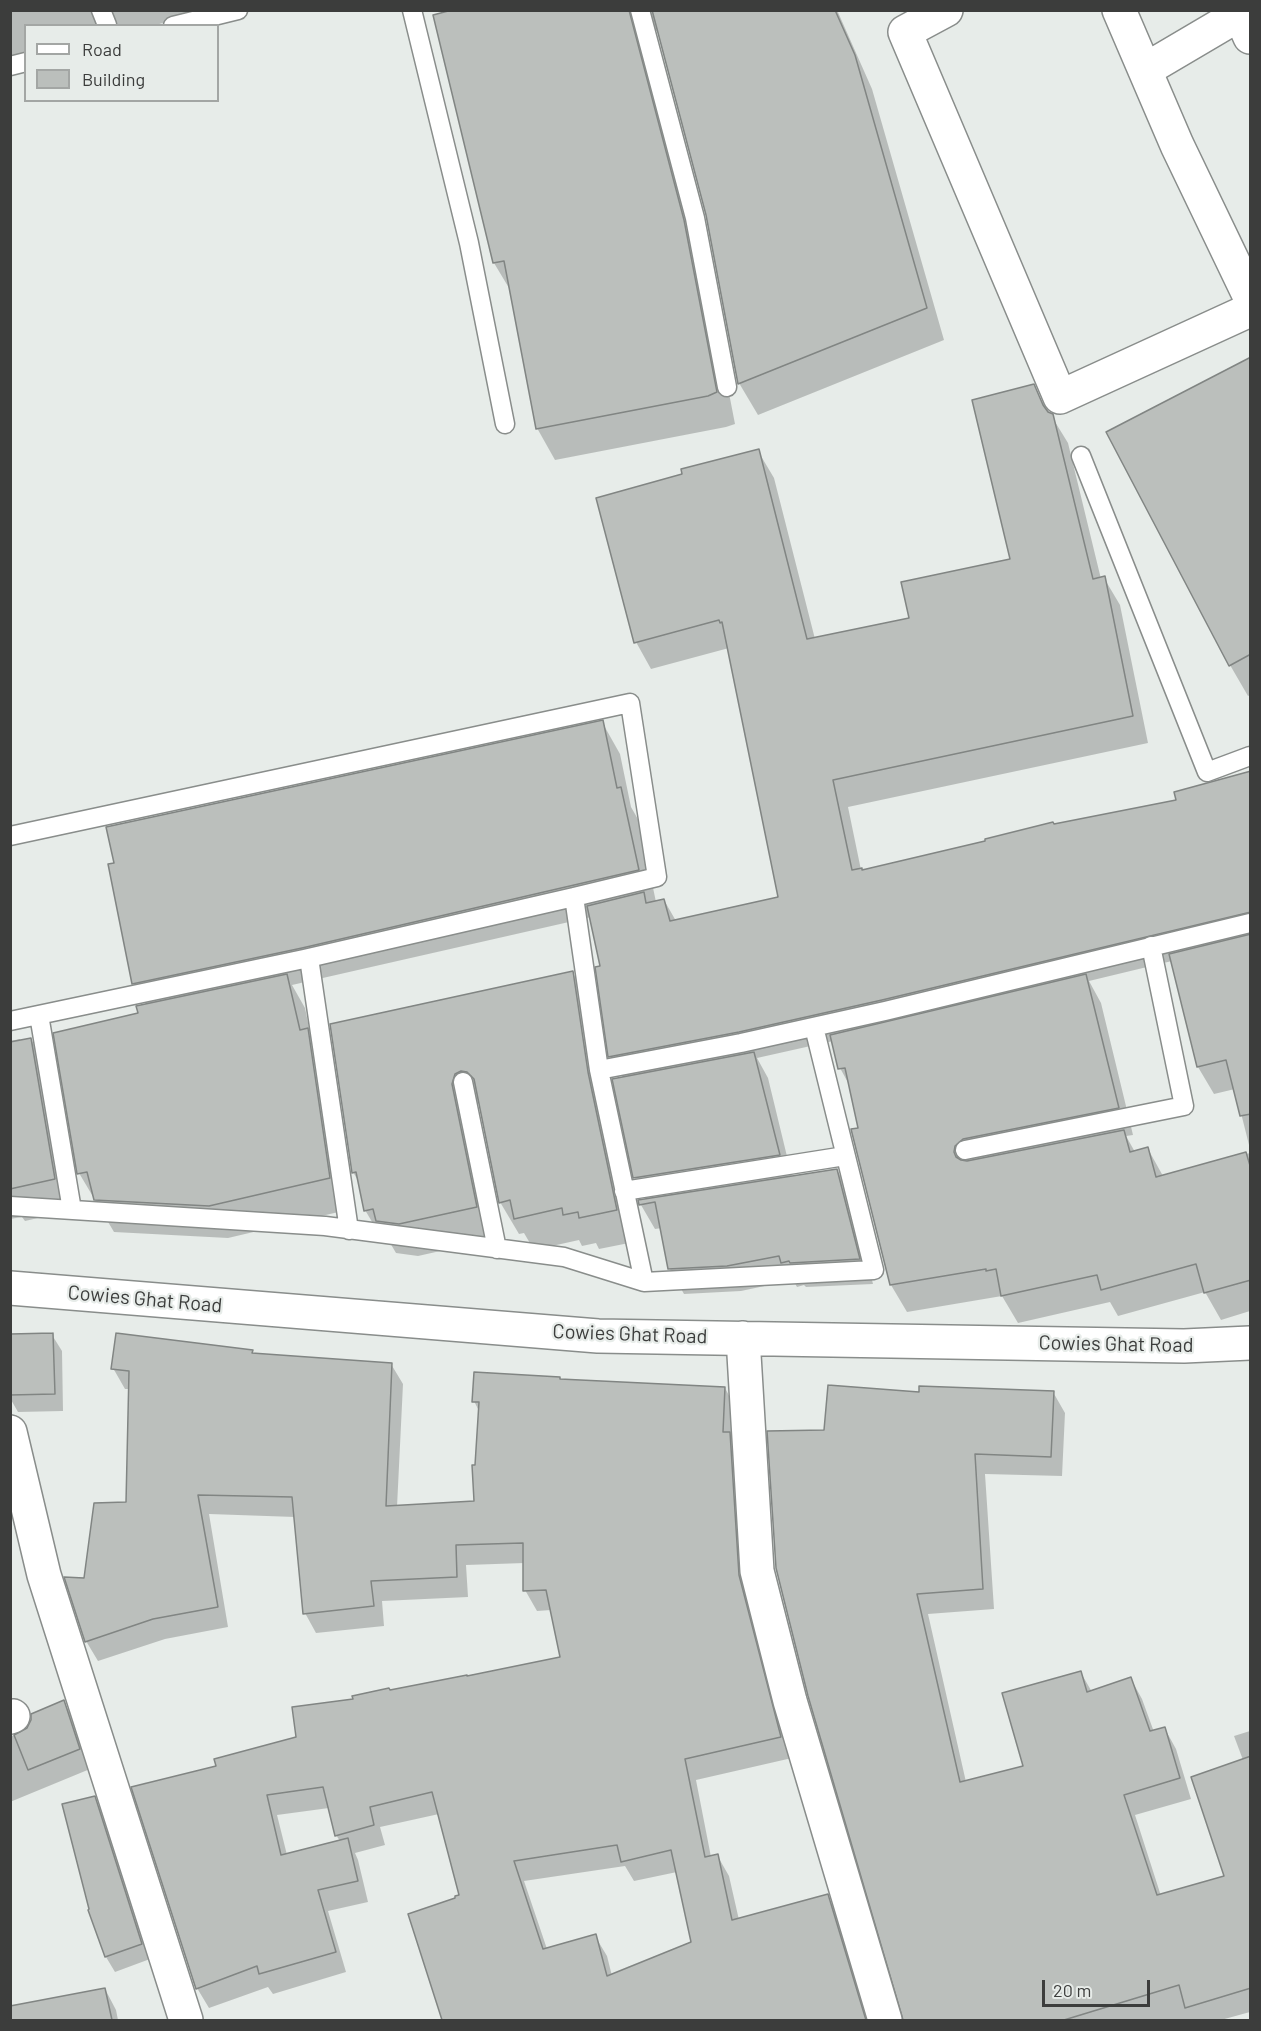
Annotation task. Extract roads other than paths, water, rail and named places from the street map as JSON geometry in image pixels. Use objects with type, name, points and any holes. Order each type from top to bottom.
[{"type":"street","points":[[946,10],[905,32],[1060,397],[1249,294],[1177,145],[1119,10]]},
{"type":"street","points":[[1145,70],[1243,21]]},
{"type":"street","name":"Cowies Ghat Road","points":[[10,1288],[598,1336],[1184,1346],[1251,1343]]},
{"type":"street","points":[[743,1338],[757,1571],[790,1701],[885,2020]]},
{"type":"street","points":[[10,1432],[44,1575],[186,2020]]},
{"type":"lane","points":[[181,24],[238,10]]},
{"type":"lane","points":[[412,10],[468,243],[505,424]]},
{"type":"lane","points":[[640,10],[696,218],[727,387]]},
{"type":"lane","points":[[1081,456],[1207,772],[1251,756]]},
{"type":"lane","points":[[10,836],[630,703],[657,877],[309,958],[10,1021]]},
{"type":"lane","points":[[574,897],[599,1070],[644,1282]]},
{"type":"lane","points":[[599,1070],[814,1027],[1251,923]]},
{"type":"lane","points":[[965,1150],[1184,1106],[1151,946]]},
{"type":"lane","points":[[309,958],[349,1230]]},
{"type":"lane","points":[[39,1015],[72,1210]]},
{"type":"lane","points":[[10,1206],[324,1226],[564,1257],[644,1282],[874,1270],[814,1027]]},
{"type":"lane","points":[[463,1082],[496,1249]]},
{"type":"lane","points":[[624,1191],[845,1156]]}]
